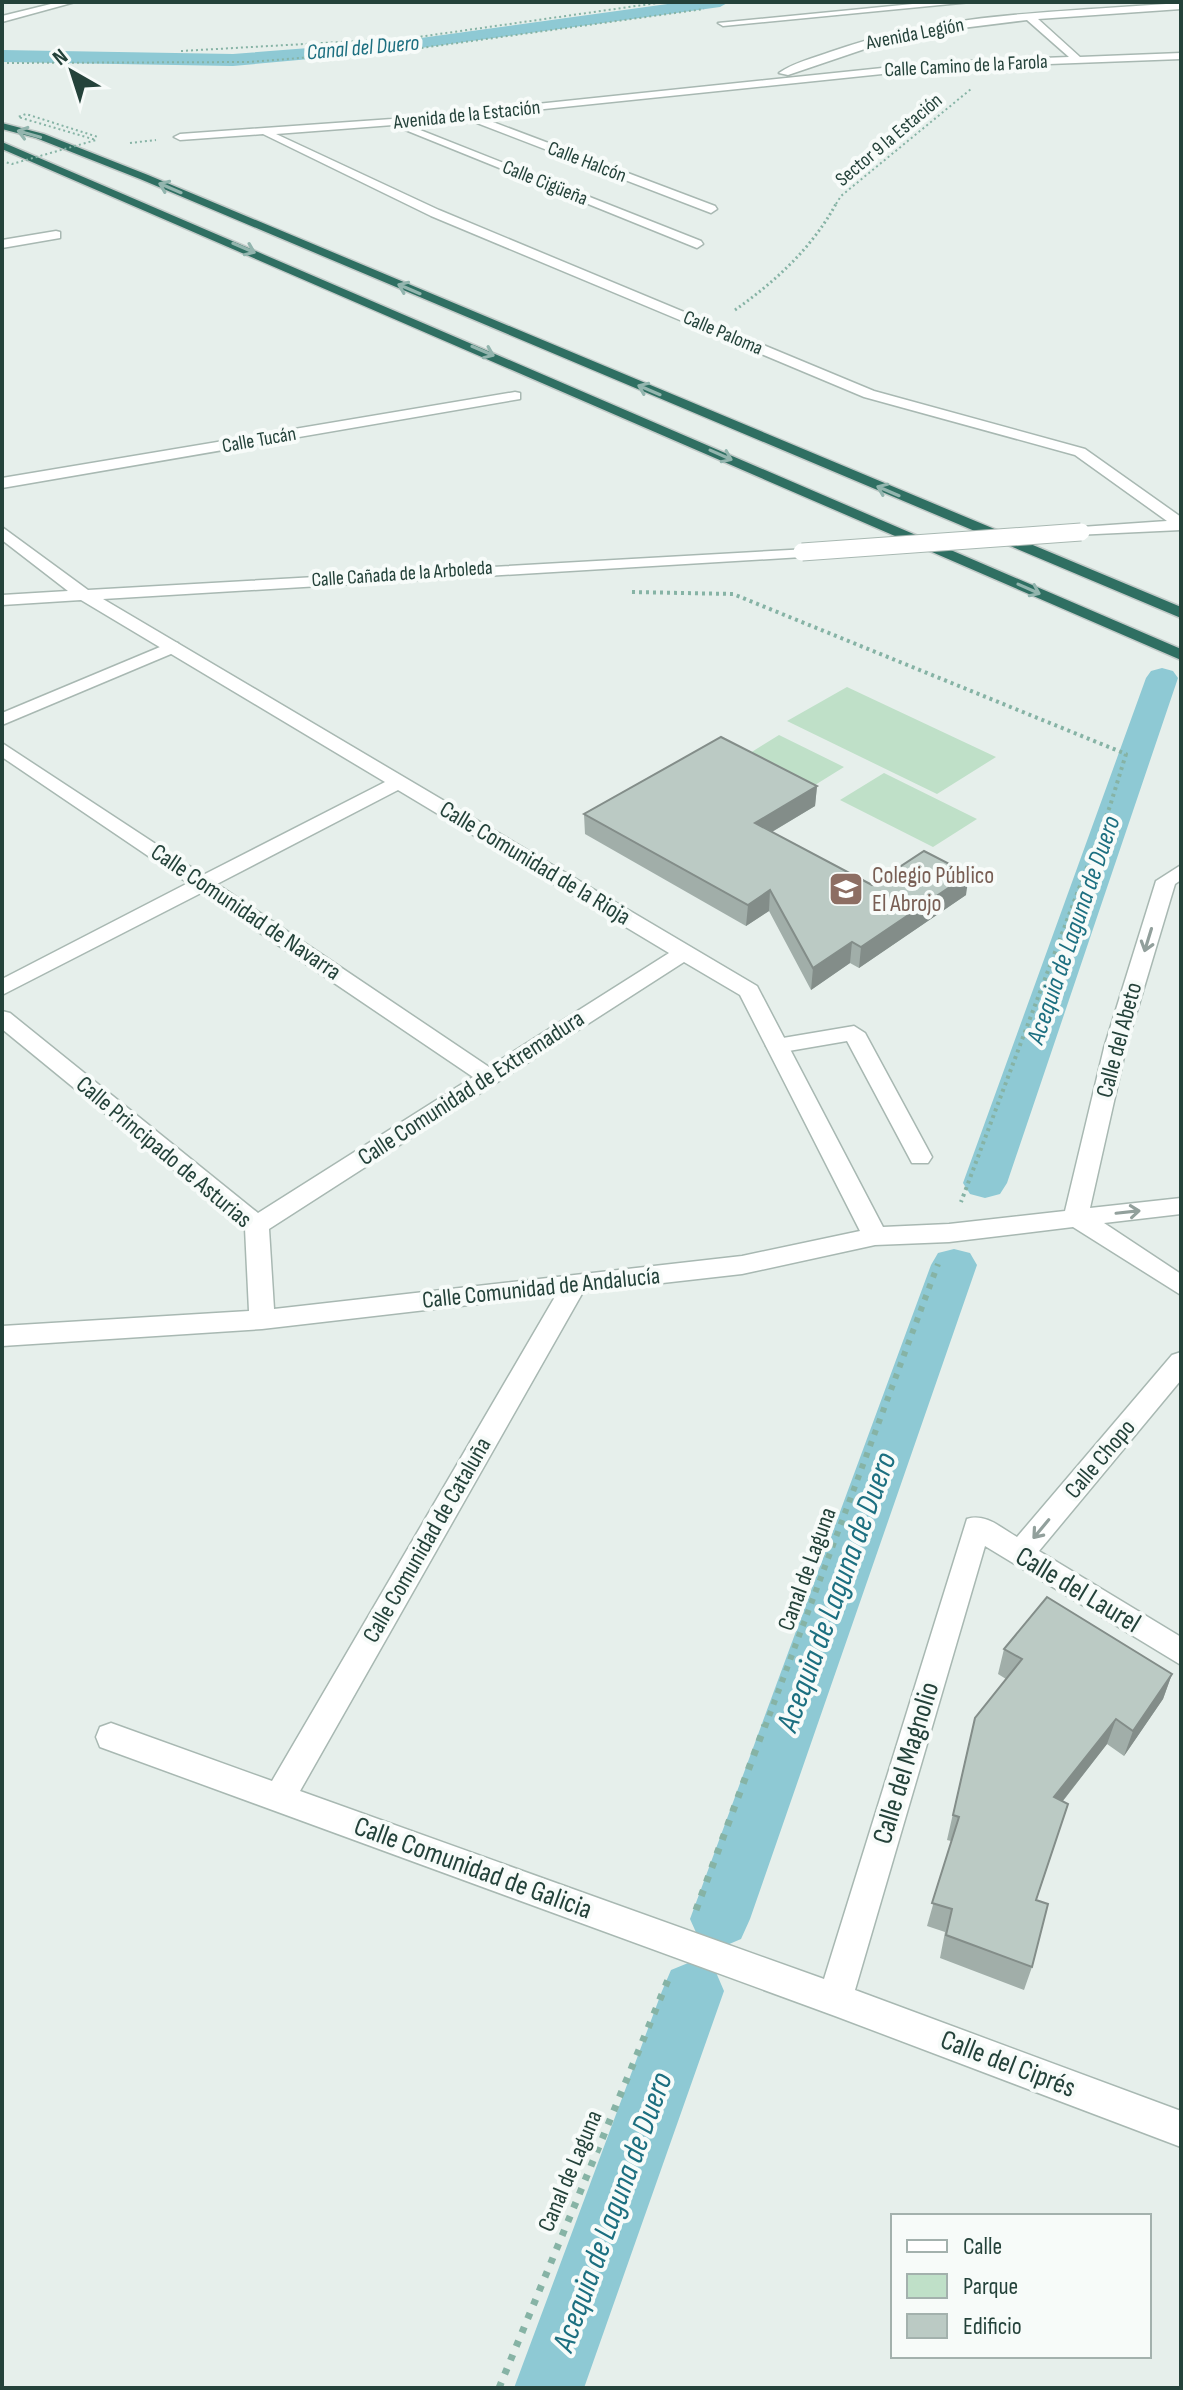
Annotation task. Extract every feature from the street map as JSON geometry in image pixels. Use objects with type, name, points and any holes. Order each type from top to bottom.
[{"type":"highway","points":[[2,126],[40,136],[144,177],[1181,613]]},
{"type":"highway","points":[[2,145],[1181,655]]},
{"type":"street","points":[[2,19],[70,2]]},
{"type":"street","name":"Avenida Legión","points":[[723,23],[966,2]]},
{"type":"street","name":"Avenida Legión","points":[[752,85],[858,45],[922,29],[1181,6]]},
{"type":"street","points":[[1030,17],[1079,61]]},
{"type":"street","name":"Calle Camino de la Farola","points":[[752,85],[979,63],[1181,56]]},
{"type":"street","name":"Avenida de la Estación","points":[[180,137],[392,122],[752,85]]},
{"type":"street","name":"Calle Halcón","points":[[463,115],[711,209]]},
{"type":"street","name":"Calle Cigüeña","points":[[392,122],[697,244]]},
{"type":"street","name":"Calle Paloma","points":[[265,132],[435,213],[869,394],[1080,452],[1181,525]]},
{"type":"street","points":[[2,244],[56,235]]},
{"type":"street","name":"Calle Tucán","points":[[2,483],[515,396]]},
{"type":"street","name":"Calle Paloma","points":[[1081,532],[1181,525]]},
{"type":"street","name":"Calle Comunidad de la Rioja","points":[[2,532],[84,595],[749,991],[875,1236]]},
{"type":"street","name":"Calle Cañada de la Arboleda","points":[[2,600],[802,552],[1081,532]]},
{"type":"street","points":[[2,720],[172,647]]},
{"type":"street","name":"Calle Comunidad de Navarra","points":[[2,749],[489,1077]]},
{"type":"street","points":[[2,988],[399,782]]},
{"type":"street","name":"Calle del Abeto","points":[[1076,1217],[1115,1048],[1166,881],[1180,871]]},
{"type":"street","name":"Calle Comunidad de Extremadura","points":[[257,1225],[685,952]]},
{"type":"street","name":"Calle Principado de Asturias","points":[[2,1018],[257,1225],[262,1320]]},
{"type":"street","points":[[777,1046],[854,1033],[920,1157]]},
{"type":"street","name":"Calle Comunidad de Andalucía","points":[[2,1336],[262,1320],[742,1265],[875,1236],[949,1233],[1181,1206]]},
{"type":"street","points":[[1076,1217],[1181,1286]]},
{"type":"street","name":"Calle Comunidad de Cataluña","points":[[280,1797],[575,1284]]},
{"type":"street","name":"Calle Chopo","points":[[1019,1555],[1181,1362]]},
{"type":"street","name":"Calle del Laurel","points":[[977,1527],[1181,1652]]},
{"type":"street","name":"Calle del Magnolio","points":[[835,1999],[977,1527]]},
{"type":"street","name":"Calle Comunidad de Galicia","points":[[111,1737],[835,1999]]},
{"type":"street","name":"Calle del Ciprés","points":[[835,1999],[1181,2129]]},
{"type":"path","points":[[181,51],[411,38],[664,2]]},
{"type":"path","points":[[2,63],[249,62],[369,53],[707,9]]},
{"type":"path","name":"Sector 9 la Estación","points":[[714,330],[770,285],[822,230],[841,196],[978,84],[982,73],[979,63]]},
{"type":"path","points":[[2,161],[12,164],[96,140],[18,117],[26,114],[98,137]]},
{"type":"path","points":[[125,143],[180,137]]},
{"type":"path","name":"Canal de Laguna","points":[[499,2388],[683,1946],[1110,806],[1126,754],[733,594],[620,592]]},
{"type":"green space","points":[[847,687],[996,757],[937,794],[787,721]]},
{"type":"green space","points":[[779,735],[844,767],[815,785],[750,753]]},
{"type":"green space","points":[[884,773],[977,819],[933,847],[840,800]]},
{"type":"building","points":[[721,737],[817,786],[755,823],[872,885],[924,851],[969,874],[861,947],[852,942],[813,968],[770,890],[748,905],[584,814]]},
{"type":"building","points":[[1047,1597],[1172,1674],[1133,1731],[1116,1719],[1054,1797],[1068,1804],[1036,1900],[1048,1904],[1032,1967],[946,1935],[952,1909],[932,1903],[959,1817],[953,1815],[975,1718],[1022,1659],[1004,1649]]},
{"type":"waterway","name":"Canal del Duero","points":[[2,56],[233,60],[399,46],[720,2]]},
{"type":"waterway","name":"Acequia de Laguna de Duero","points":[[985,1183],[1162,678]]},
{"type":"waterway","name":"Acequia de Laguna de Duero","points":[[720,1919],[954,1265]]},
{"type":"waterway","name":"Acequia de Laguna de Duero","points":[[549,2388],[693,1991]]},
{"type":"place","name":"Colegio Público El Abrojo","points":[[846,889]]}]
